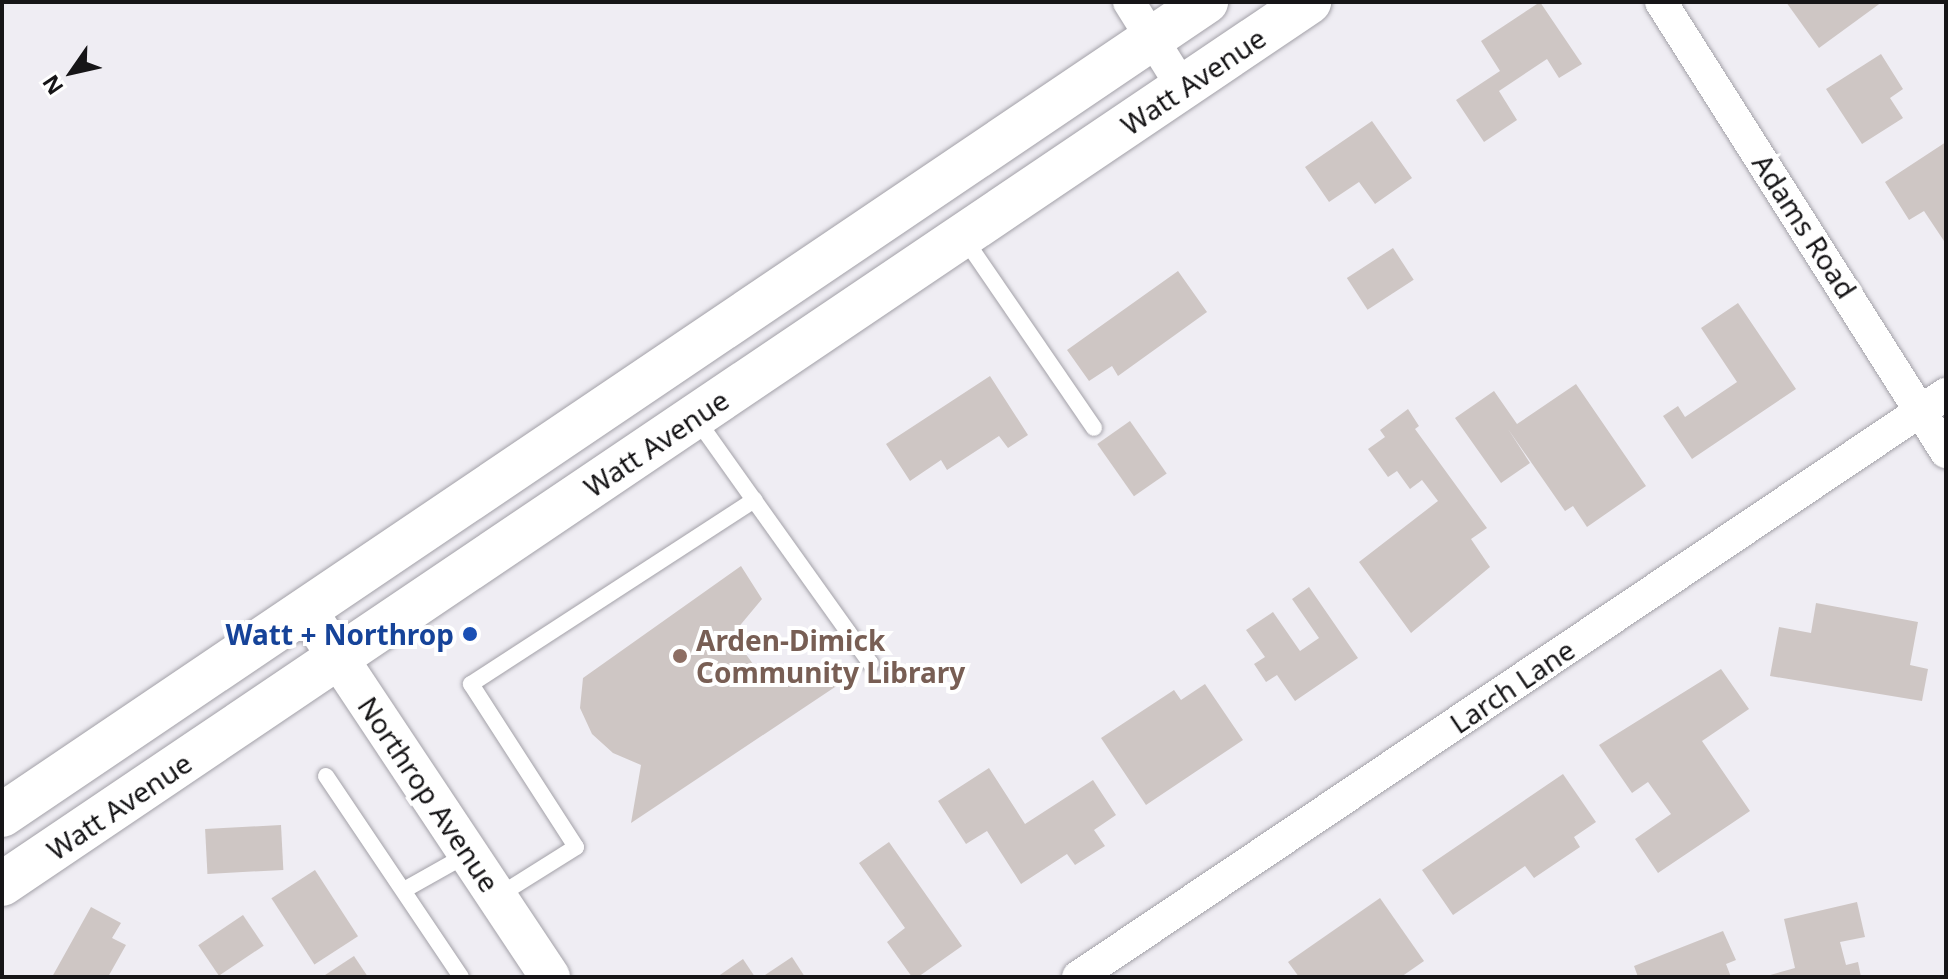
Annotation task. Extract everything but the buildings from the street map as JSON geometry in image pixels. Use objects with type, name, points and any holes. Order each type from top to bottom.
[{"type":"main road","name":"Watt Avenue","points":[[2,815],[1206,2]]},
{"type":"main road","name":"Watt Avenue","points":[[2,884],[1309,2]]},
{"type":"street","points":[[1129,2],[1183,88]]},
{"type":"street","name":"Adams Road","points":[[1661,2],[1934,402],[1946,452]]},
{"type":"street","name":"Larch Lane","points":[[1078,977],[1934,402]]},
{"type":"street","name":"Northrop Avenue","points":[[307,611],[550,977]]},
{"type":"lane","points":[[963,236],[1094,428]]},
{"type":"lane","points":[[695,416],[871,664]]},
{"type":"lane","points":[[498,896],[576,847],[471,684],[754,500]]},
{"type":"lane","points":[[326,776],[461,977]]},
{"type":"lane","points":[[404,890],[469,853]]},
{"type":"place","name":"Watt + Northrop","points":[[470,634]]},
{"type":"place","name":"Arden-Dimick Community Library","points":[[680,656]]}]
